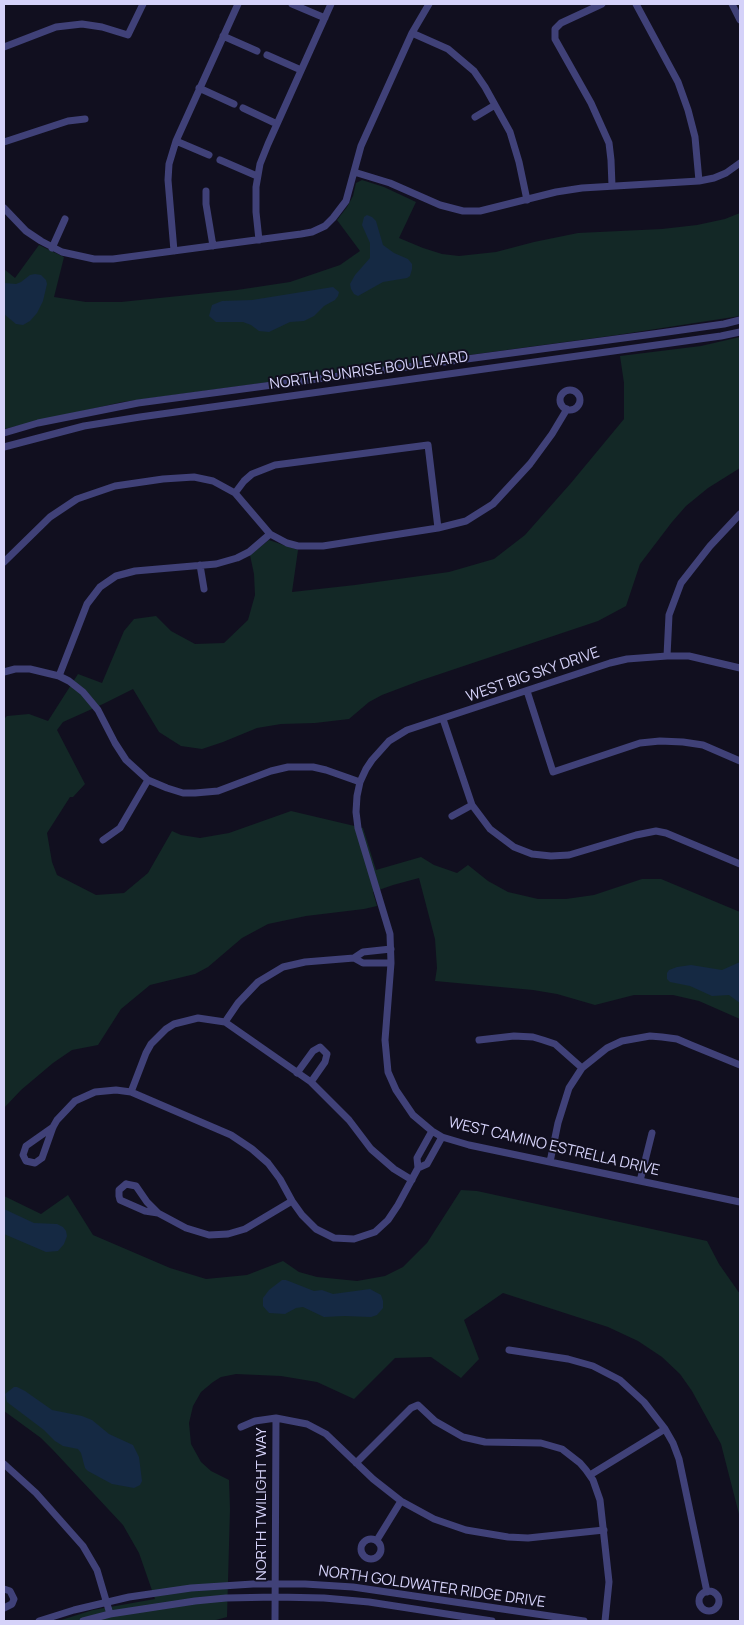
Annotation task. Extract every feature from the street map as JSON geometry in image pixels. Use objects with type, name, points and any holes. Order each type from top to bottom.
[{"type":"street","points":[[4,47],[56,27],[82,24],[102,27],[128,35],[143,4]]},
{"type":"street","points":[[174,251],[168,180],[169,164],[176,140],[238,4]]},
{"type":"street","points":[[292,4],[325,18]]},
{"type":"street","points":[[259,240],[256,212],[257,176],[268,144],[331,4]]},
{"type":"street","points":[[4,208],[26,231],[52,248],[94,259],[113,259],[259,240],[312,232],[325,226],[346,200],[361,146],[412,33],[428,4]]},
{"type":"street","points":[[602,4],[560,23],[554,29],[555,39],[595,112],[609,143],[612,160],[612,186]]},
{"type":"street","points":[[636,4],[678,82],[688,110],[695,137],[699,181]]},
{"type":"street","points":[[732,4],[740,20]]},
{"type":"street","points":[[412,33],[448,49],[466,63],[485,87],[510,132],[527,200]]},
{"type":"street","points":[[223,36],[257,51]]},
{"type":"street","points":[[267,55],[301,70]]},
{"type":"street","points":[[200,88],[234,104]]},
{"type":"street","points":[[475,117],[495,105]]},
{"type":"street","points":[[243,108],[277,124]]},
{"type":"street","points":[[4,142],[56,124],[85,119]]},
{"type":"street","points":[[176,140],[209,155]]},
{"type":"street","points":[[220,160],[257,176]]},
{"type":"street","points":[[354,172],[390,183],[440,205],[463,211],[480,210],[569,190],[699,181],[726,173],[740,162]]},
{"type":"street","points":[[206,191],[206,204],[213,246]]},
{"type":"street","points":[[52,248],[66,219]]},
{"type":"street","name":"NORTH SUNRISE BOULEVARD","points":[[4,433],[38,423],[138,403],[637,336],[740,320]]},
{"type":"street","name":"NORTH SUNRISE BOULEVARD","points":[[4,447],[84,426],[740,332]]},
{"type":"street","points":[[4,562],[50,517],[77,499],[115,486],[194,476],[214,481],[235,493],[270,534],[287,543],[298,546],[323,546],[438,528],[466,521],[494,504],[541,449],[567,409]]},
{"type":"street","points":[[235,493],[244,480],[252,474],[275,465],[428,445],[438,528]]},
{"type":"street","points":[[667,656],[669,615],[681,583],[710,546],[740,514]]},
{"type":"street","points":[[59,676],[87,604],[100,587],[116,576],[135,571],[216,564],[249,552],[270,534]]},
{"type":"street","points":[[200,565],[204,589]]},
{"type":"street","name":"WEST BIG SKY DRIVE","points":[[360,782],[372,760],[389,741],[408,730],[610,663],[645,657],[689,656],[740,668]]},
{"type":"street","points":[[4,672],[15,669],[30,669],[59,676],[76,686],[90,699],[126,760],[148,780],[183,793],[205,793],[230,787],[271,771],[300,766],[326,770],[360,782]]},
{"type":"street","points":[[527,691],[553,772],[640,744],[660,741],[703,745],[740,760]]},
{"type":"street","points":[[443,719],[472,805],[478,815],[496,834],[514,846],[532,854],[569,855],[656,831],[666,833],[740,864]]},
{"type":"street","points":[[103,840],[120,828],[148,780]]},
{"type":"street","name":"WEST CAMINO ESTRELLA DRIVE","points":[[360,782],[356,812],[358,828],[386,919],[391,949],[385,1040],[388,1072],[396,1090],[413,1115],[442,1137],[740,1202]]},
{"type":"street","points":[[452,816],[472,805]]},
{"type":"street","points":[[225,1022],[248,991],[258,982],[283,967],[305,962],[354,958],[363,952],[391,949]]},
{"type":"street","points":[[354,958],[364,963],[391,963]]},
{"type":"street","points":[[131,1092],[146,1053],[151,1044],[166,1029],[174,1024],[198,1018],[225,1022],[311,1082],[348,1120],[370,1149],[394,1169],[412,1180]]},
{"type":"street","points":[[479,1040],[514,1036],[538,1038],[555,1044],[582,1068]]},
{"type":"street","points":[[550,1162],[563,1104],[569,1088],[582,1068],[607,1048],[622,1042],[650,1036],[677,1039],[740,1065]]},
{"type":"street","points":[[297,1073],[313,1051],[320,1047],[327,1054],[311,1082]]},
{"type":"street","points":[[53,1127],[23,1149],[26,1161],[35,1163],[42,1158],[57,1120],[75,1101],[95,1092],[116,1090],[131,1092],[231,1135],[252,1149],[268,1163],[302,1216],[316,1230],[334,1238],[354,1239],[375,1232],[388,1220],[418,1168],[417,1158],[432,1131]]},
{"type":"street","points":[[640,1181],[652,1133]]},
{"type":"street","points":[[418,1168],[427,1164],[442,1137]]},
{"type":"street","points":[[158,1213],[145,1211],[124,1203],[119,1196],[120,1187],[126,1184],[136,1186],[147,1202],[158,1213],[186,1228],[209,1235],[228,1234],[245,1229],[292,1201]]},
{"type":"street","points":[[509,1350],[582,1362],[605,1371],[633,1390],[665,1429],[679,1459],[706,1592]]},
{"type":"street","points":[[356,1463],[412,1408],[418,1405],[436,1421],[463,1437],[477,1441],[508,1444],[541,1443],[552,1445],[570,1455],[590,1475],[600,1500],[609,1582],[605,1621]]},
{"type":"street","points":[[241,1427],[255,1421],[276,1418],[307,1424],[334,1441],[373,1479],[401,1501],[425,1515],[450,1525],[488,1535],[528,1538],[604,1530]]},
{"type":"street","name":"NORTH TWILIGHT WAY","points":[[276,1418],[276,1621]]},
{"type":"street","points":[[590,1475],[665,1429]]},
{"type":"street","points":[[4,1464],[36,1493],[83,1546],[97,1570],[110,1614]]},
{"type":"street","points":[[376,1540],[401,1501]]},
{"type":"street","name":"NORTH GOLDWATER RIDGE DRIVE","points":[[39,1621],[107,1602],[192,1588],[225,1585],[369,1602],[492,1621]]},
{"type":"street","name":"NORTH GOLDWATER RIDGE DRIVE","points":[[83,1621],[110,1614],[276,1590],[353,1587],[584,1621]]},
{"type":"street","points":[[4,1589],[10,1591],[14,1599],[12,1604],[4,1608]]},
{"type":"green space","points":[[362,180],[384,187],[416,202],[399,238],[442,254],[459,256],[496,252],[578,233],[662,229],[697,225],[725,219],[740,213],[740,316],[617,335],[122,402],[4,429],[4,269],[15,278],[39,245],[64,257],[54,297],[86,302],[121,302],[237,290],[290,282],[340,265],[360,251],[337,220],[353,196],[356,183]]},
{"type":"green space","points":[[740,337],[740,468],[708,488],[686,506],[672,522],[640,564],[626,606],[598,621],[382,695],[369,702],[349,719],[281,724],[257,728],[202,749],[181,746],[159,732],[133,689],[63,722],[57,730],[85,784],[73,797],[70,797],[47,833],[52,862],[57,875],[96,895],[124,893],[148,873],[172,831],[181,835],[200,838],[229,833],[291,811],[363,828],[376,870],[421,857],[434,865],[457,873],[468,865],[488,881],[508,892],[538,899],[566,899],[594,895],[642,879],[661,879],[740,912],[740,1019],[699,1001],[673,995],[634,995],[595,1005],[557,994],[533,990],[435,981],[437,968],[435,939],[419,878],[373,892],[377,906],[306,916],[268,924],[242,938],[208,967],[195,974],[150,985],[121,1009],[98,1045],[72,1050],[21,1090],[4,1108],[4,719],[7,716],[29,714],[48,721],[78,674],[102,683],[124,631],[134,619],[156,616],[171,631],[195,644],[224,643],[248,620],[255,595],[254,574],[250,555],[269,540],[298,550],[292,592],[449,572],[494,559],[525,535],[624,419],[624,383],[620,356],[701,346]]},
{"type":"green space","points":[[461,1190],[477,1191],[707,1241],[719,1264],[740,1294],[740,1518],[721,1444],[692,1391],[680,1374],[662,1357],[638,1341],[608,1327],[503,1293],[464,1320],[479,1359],[461,1378],[431,1357],[395,1358],[354,1399],[317,1382],[281,1376],[236,1374],[221,1377],[213,1382],[201,1392],[193,1406],[189,1423],[191,1444],[201,1462],[211,1471],[229,1480],[227,1617],[212,1621],[58,1621],[93,1610],[155,1599],[139,1553],[123,1525],[41,1438],[4,1411],[4,1196],[41,1214],[68,1195],[93,1235],[170,1268],[206,1279],[247,1275],[283,1261],[299,1272],[317,1277],[357,1281],[385,1276],[403,1267],[427,1243]]},
{"type":"water","points":[[367,215],[376,221],[383,245],[394,253],[408,259],[412,264],[412,269],[410,276],[407,278],[383,282],[358,296],[354,294],[350,284],[355,275],[370,258],[370,243],[362,225],[364,217]]},
{"type":"water","points":[[35,274],[41,275],[46,280],[47,284],[43,301],[37,313],[30,321],[23,325],[16,324],[4,314],[4,283],[16,284]]},
{"type":"water","points":[[333,287],[339,292],[338,296],[314,316],[304,321],[290,322],[269,332],[259,331],[243,322],[216,322],[209,316],[212,305],[222,301],[252,300]]},
{"type":"water","points":[[740,962],[740,1003],[729,995],[712,996],[690,986],[670,982],[667,979],[669,970],[677,967],[691,965],[722,970]]},
{"type":"water","points":[[4,1209],[34,1223],[57,1224],[63,1227],[67,1236],[64,1244],[58,1251],[46,1252],[4,1234]]},
{"type":"water","points":[[282,1280],[314,1291],[322,1290],[333,1294],[370,1289],[381,1295],[383,1308],[377,1315],[371,1317],[324,1317],[303,1307],[296,1308],[285,1314],[269,1313],[263,1306],[263,1298],[269,1290]]},
{"type":"water","points":[[14,1387],[25,1391],[52,1410],[92,1420],[109,1434],[133,1445],[139,1457],[142,1481],[140,1485],[134,1488],[112,1484],[88,1471],[78,1449],[63,1446],[55,1441],[44,1430],[7,1402],[5,1394]]}]
